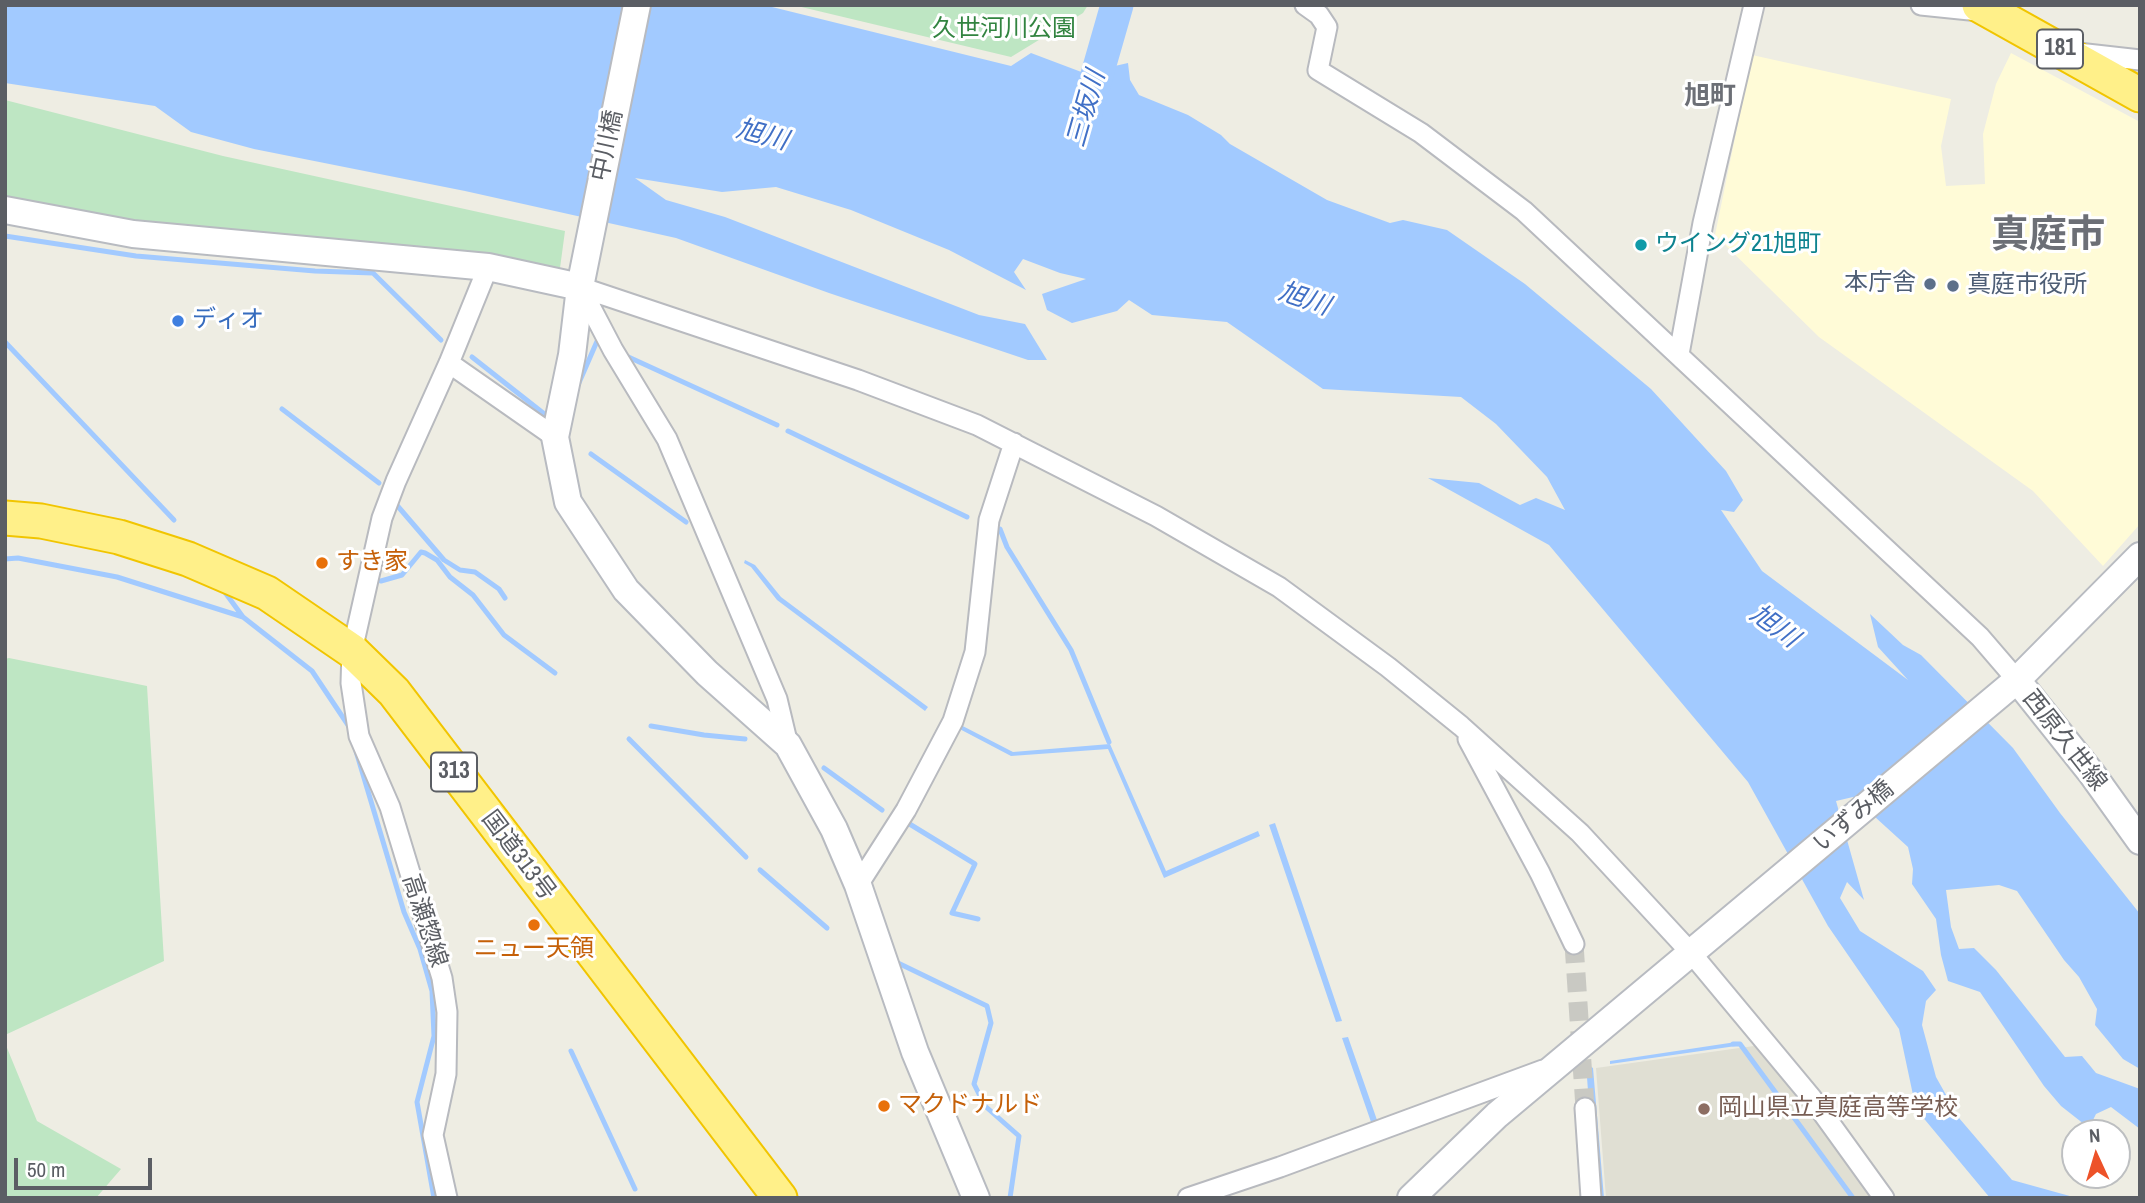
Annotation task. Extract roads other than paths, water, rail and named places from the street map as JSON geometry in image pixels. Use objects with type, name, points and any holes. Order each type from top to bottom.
[{"type":"highway","name":"181","points":[[1985,9],[2140,95]]},
{"type":"highway","name":"国道313号","points":[[5,518],[119,537],[188,559],[267,593],[352,651],[394,692],[780,1198]]},
{"type":"street","name":"中川橋","points":[[555,437],[572,355],[580,287],[637,5]]},
{"type":"street","points":[[1305,5],[1319,15],[1327,27],[1318,69],[1421,133],[1524,211],[1980,637],[2017,680]]},
{"type":"street","points":[[1679,354],[1703,223],[1754,5]]},
{"type":"street","points":[[1927,6],[1985,9]]},
{"type":"street","points":[[2063,51],[2140,60]]},
{"type":"street","points":[[5,210],[132,234],[488,267],[580,287],[858,380],[977,425],[1156,516],[1279,587],[1388,667],[1461,726],[1580,833],[1692,954],[1811,1097],[1884,1198]]},
{"type":"street","name":"高瀬惣線","points":[[447,1198],[433,1135],[446,1074],[447,1012],[442,978],[390,807],[359,736],[351,683],[352,651],[382,519],[488,267]]},
{"type":"street","points":[[580,287],[613,350],[667,439],[777,699],[788,745],[834,829],[858,885],[915,1052],[976,1198]]},
{"type":"street","points":[[449,363],[555,437],[568,502],[626,590],[707,673],[788,745]]},
{"type":"street","points":[[858,885],[905,810],[953,721],[975,652],[989,520],[1014,443]]},
{"type":"street","name":"西原久世線","points":[[2140,556],[2017,680],[2092,774],[2140,841]]},
{"type":"street","name":"いずみ橋","points":[[1411,1198],[1497,1115],[2017,680]]},
{"type":"street","points":[[1461,726],[1540,873],[1574,944]]},
{"type":"street","points":[[1188,1198],[1558,1065]]},
{"type":"street","points":[[1585,1108],[1591,1198]]},
{"type":"water","name":"旭川","points":[[5,5],[764,5],[1011,66],[1031,53],[1084,73],[1128,63],[1130,80],[1139,95],[1188,115],[1221,135],[1230,144],[1327,200],[1390,223],[1403,220],[1447,230],[1525,284],[1651,389],[1726,471],[1743,500],[1734,512],[1721,510],[1762,571],[1908,680],[1878,647],[1870,614],[1903,645],[1921,655],[2013,748],[2060,813],[2140,914],[2140,1069],[2123,1059],[2095,1025],[2097,1009],[2079,977],[2064,960],[2017,891],[1999,885],[1946,890],[1951,927],[1959,949],[1974,948],[1996,970],[2065,1057],[2082,1056],[2096,1073],[2140,1089],[2140,1129],[2131,1122],[2131,1119],[2127,1119],[2111,1107],[2096,1114],[2094,1119],[2078,1119],[2061,1106],[2044,1086],[1980,992],[1948,981],[1936,919],[1912,884],[1913,869],[1908,847],[1853,797],[1836,801],[1864,900],[1847,882],[1840,898],[1860,931],[1923,971],[1936,990],[1926,1001],[1922,1025],[1936,1077],[1959,1118],[2012,1180],[2077,1198],[1990,1198],[1916,1109],[1899,1029],[1828,926],[1748,782],[1549,545],[1428,478],[1479,483],[1520,505],[1536,498],[1565,510],[1547,477],[1496,424],[1461,397],[1323,389],[1227,322],[1152,315],[1129,300],[1117,311],[1072,323],[1047,310],[1042,294],[1086,279],[1060,273],[1023,259],[1014,272],[1026,290],[949,250],[851,210],[776,187],[722,192],[635,178],[666,200],[725,217],[979,315],[1025,324],[1047,360],[1028,360],[676,238],[465,191],[254,149],[191,132],[155,106],[5,83]]},
{"type":"water","points":[[745,560],[755,565],[781,597],[928,707],[925,711],[777,600],[751,567],[744,563]]},
{"type":"water","points":[[953,721],[1013,752],[1110,744],[1166,871],[1258,831],[1260,836],[1164,878],[1108,749],[1011,756],[952,725]]},
{"type":"water","points":[[1275,823],[1342,1021],[1336,1022],[1269,825]]},
{"type":"water","points":[[1348,1037],[1377,1120],[1371,1122],[1342,1038]]},
{"type":"water","points":[[1739,1043],[1736,1046],[1610,1064],[1610,1061]]},
{"type":"water","points":[[1586,1064],[1593,1068],[1604,1198],[1596,1198]]},
{"type":"waterway","name":"三坂川","points":[[1086,113],[1117,5]]},
{"type":"waterway","points":[[5,236],[136,256],[315,271],[373,273],[441,340]]},
{"type":"waterway","points":[[578,385],[598,339]]},
{"type":"waterway","points":[[5,342],[174,520]]},
{"type":"waterway","points":[[624,355],[777,425]]},
{"type":"waterway","points":[[472,357],[552,420]]},
{"type":"waterway","points":[[282,409],[379,483]]},
{"type":"waterway","points":[[788,431],[967,517]]},
{"type":"waterway","points":[[591,454],[686,522]]},
{"type":"waterway","points":[[395,503],[444,560],[460,570],[475,572],[499,589],[505,598]]},
{"type":"waterway","points":[[1000,529],[1007,547],[1071,650],[1109,742]]},
{"type":"waterway","points":[[381,581],[402,575],[421,552],[425,553],[437,560],[450,577],[473,595],[504,635],[555,673]]},
{"type":"waterway","points":[[5,559],[18,558],[117,577],[243,617]]},
{"type":"waterway","points":[[224,591],[243,617],[312,671],[350,728]]},
{"type":"waterway","points":[[651,726],[745,739]]},
{"type":"waterway","points":[[629,739],[746,857]]},
{"type":"waterway","points":[[356,751],[404,912],[420,949],[432,991],[434,1036],[417,1102],[434,1198]]},
{"type":"waterway","points":[[824,768],[882,810]]},
{"type":"waterway","points":[[903,820],[975,864],[952,913],[978,919]]},
{"type":"waterway","points":[[760,870],[827,928]]},
{"type":"waterway","points":[[898,963],[987,1006],[991,1023],[974,1084],[985,1106],[1019,1136],[1010,1198]]},
{"type":"waterway","points":[[1733,1044],[1740,1044],[1853,1198]]},
{"type":"waterway","points":[[571,1051],[635,1189]]},
{"type":"tunnel","points":[[1574,944],[1585,1108]]},
{"type":"place","name":"ウイング21旭町","points":[[1641,245]]},
{"type":"place","name":"本庁舎","points":[[1930,284]]},
{"type":"place","name":"真庭市役所","points":[[1953,286]]},
{"type":"place","name":"ディオ","points":[[178,321]]},
{"type":"place","name":"すき家","points":[[322,563]]},
{"type":"place","name":"ニュー天領","points":[[534,925]]},
{"type":"place","name":"マクドナルド","points":[[884,1106]]},
{"type":"place","name":"岡山県立真庭高等学校","points":[[1704,1109]]},
{"type":"district","name":"旭町","points":[[1710,97]]},
{"type":"district","name":"真庭市","points":[[2048,237]]},
{"type":"park label","name":"久世河川公園","points":[[1004,30]]}]
